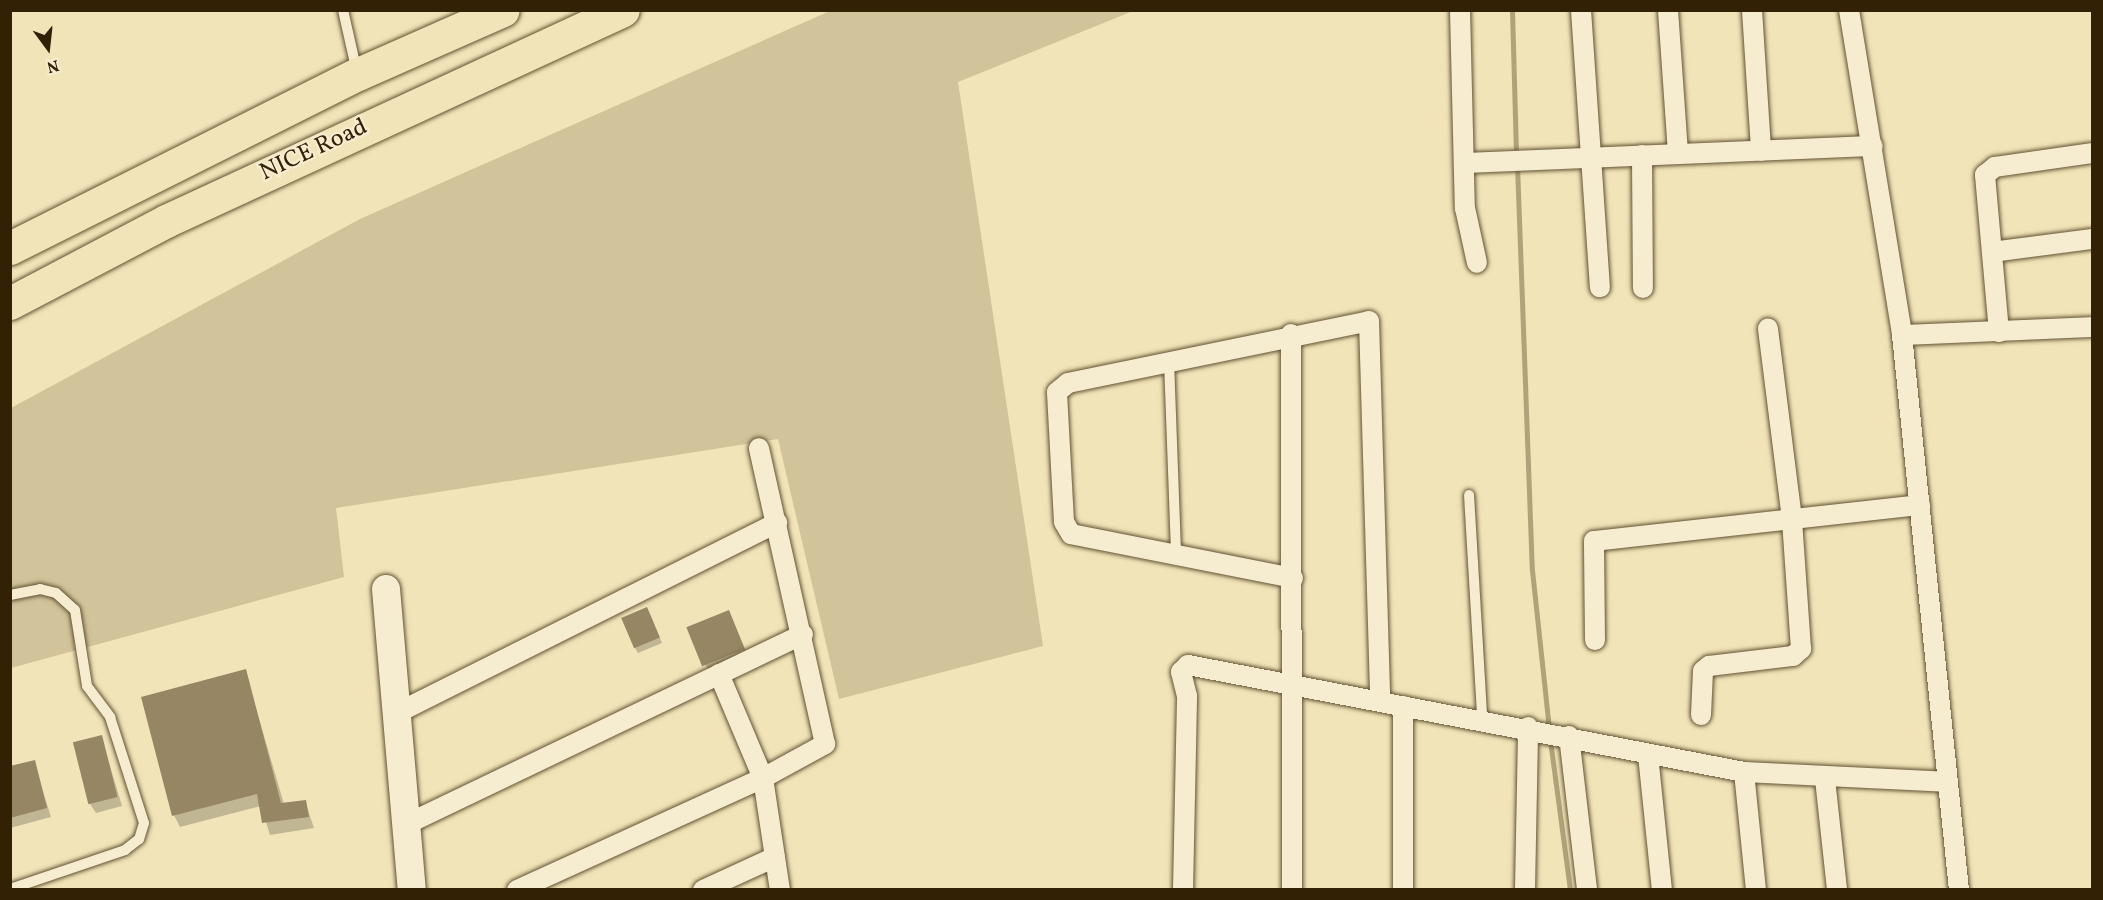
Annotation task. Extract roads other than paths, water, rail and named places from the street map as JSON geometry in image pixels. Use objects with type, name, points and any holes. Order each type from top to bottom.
[{"type":"highway","name":"NICE Road","points":[[10,248],[358,74],[503,10]]},
{"type":"highway","name":"NICE Road","points":[[10,303],[177,216],[623,10]]},
{"type":"street","points":[[1460,10],[1465,208],[1477,263]]},
{"type":"street","points":[[1581,10],[1600,287]]},
{"type":"street","points":[[1668,10],[1678,154]]},
{"type":"street","points":[[1752,10],[1761,151]]},
{"type":"street","points":[[1849,10],[1902,334],[1946,782],[1959,890]]},
{"type":"street","points":[[1464,163],[1873,146]]},
{"type":"street","points":[[1999,332],[1992,252],[1989,169],[2092,153]]},
{"type":"street","points":[[1642,155],[1643,288]]},
{"type":"street","points":[[1992,252],[2092,239]]},
{"type":"street","points":[[1293,578],[1176,555],[1066,529],[1057,393],[1068,383],[1365,319],[1371,326],[1380,701]]},
{"type":"street","points":[[1902,334],[2092,327]]},
{"type":"street","points":[[1701,715],[1703,671],[1709,666],[1793,656],[1801,649],[1792,519],[1768,329]]},
{"type":"street","points":[[1291,334],[1292,890]]},
{"type":"street","points":[[517,890],[763,778],[820,749],[826,738],[759,448]]},
{"type":"street","points":[[1595,640],[1590,545],[1594,541],[1920,505]]},
{"type":"street","points":[[399,712],[777,523]]},
{"type":"street","points":[[386,589],[399,712],[412,890]]},
{"type":"street","points":[[407,824],[802,634]]},
{"type":"street","points":[[1183,890],[1187,696],[1181,667],[1292,684],[1403,706],[1482,717],[1648,755],[1744,772],[1825,779],[1946,782]]},
{"type":"street","points":[[719,674],[763,778],[780,890]]},
{"type":"street","points":[[1403,706],[1403,890]]},
{"type":"street","points":[[1525,890],[1528,727]]},
{"type":"street","points":[[1569,736],[1587,890]]},
{"type":"street","points":[[1648,755],[1662,890]]},
{"type":"street","points":[[1744,772],[1756,890]]},
{"type":"street","points":[[1825,779],[1838,890]]},
{"type":"street","points":[[703,890],[775,857]]},
{"type":"lane","points":[[343,10],[358,74]]},
{"type":"lane","points":[[1169,361],[1176,555]]},
{"type":"lane","points":[[1469,495],[1482,717]]},
{"type":"lane","points":[[10,595],[40,589],[56,593],[75,610],[87,686],[110,717],[144,824],[139,839],[125,850],[10,889]]},
{"type":"waterway","points":[[1512,10],[1516,155]]},
{"type":"waterway","points":[[1517,165],[1532,570],[1549,730]]},
{"type":"waterway","points":[[1550,740],[1570,890]]}]
